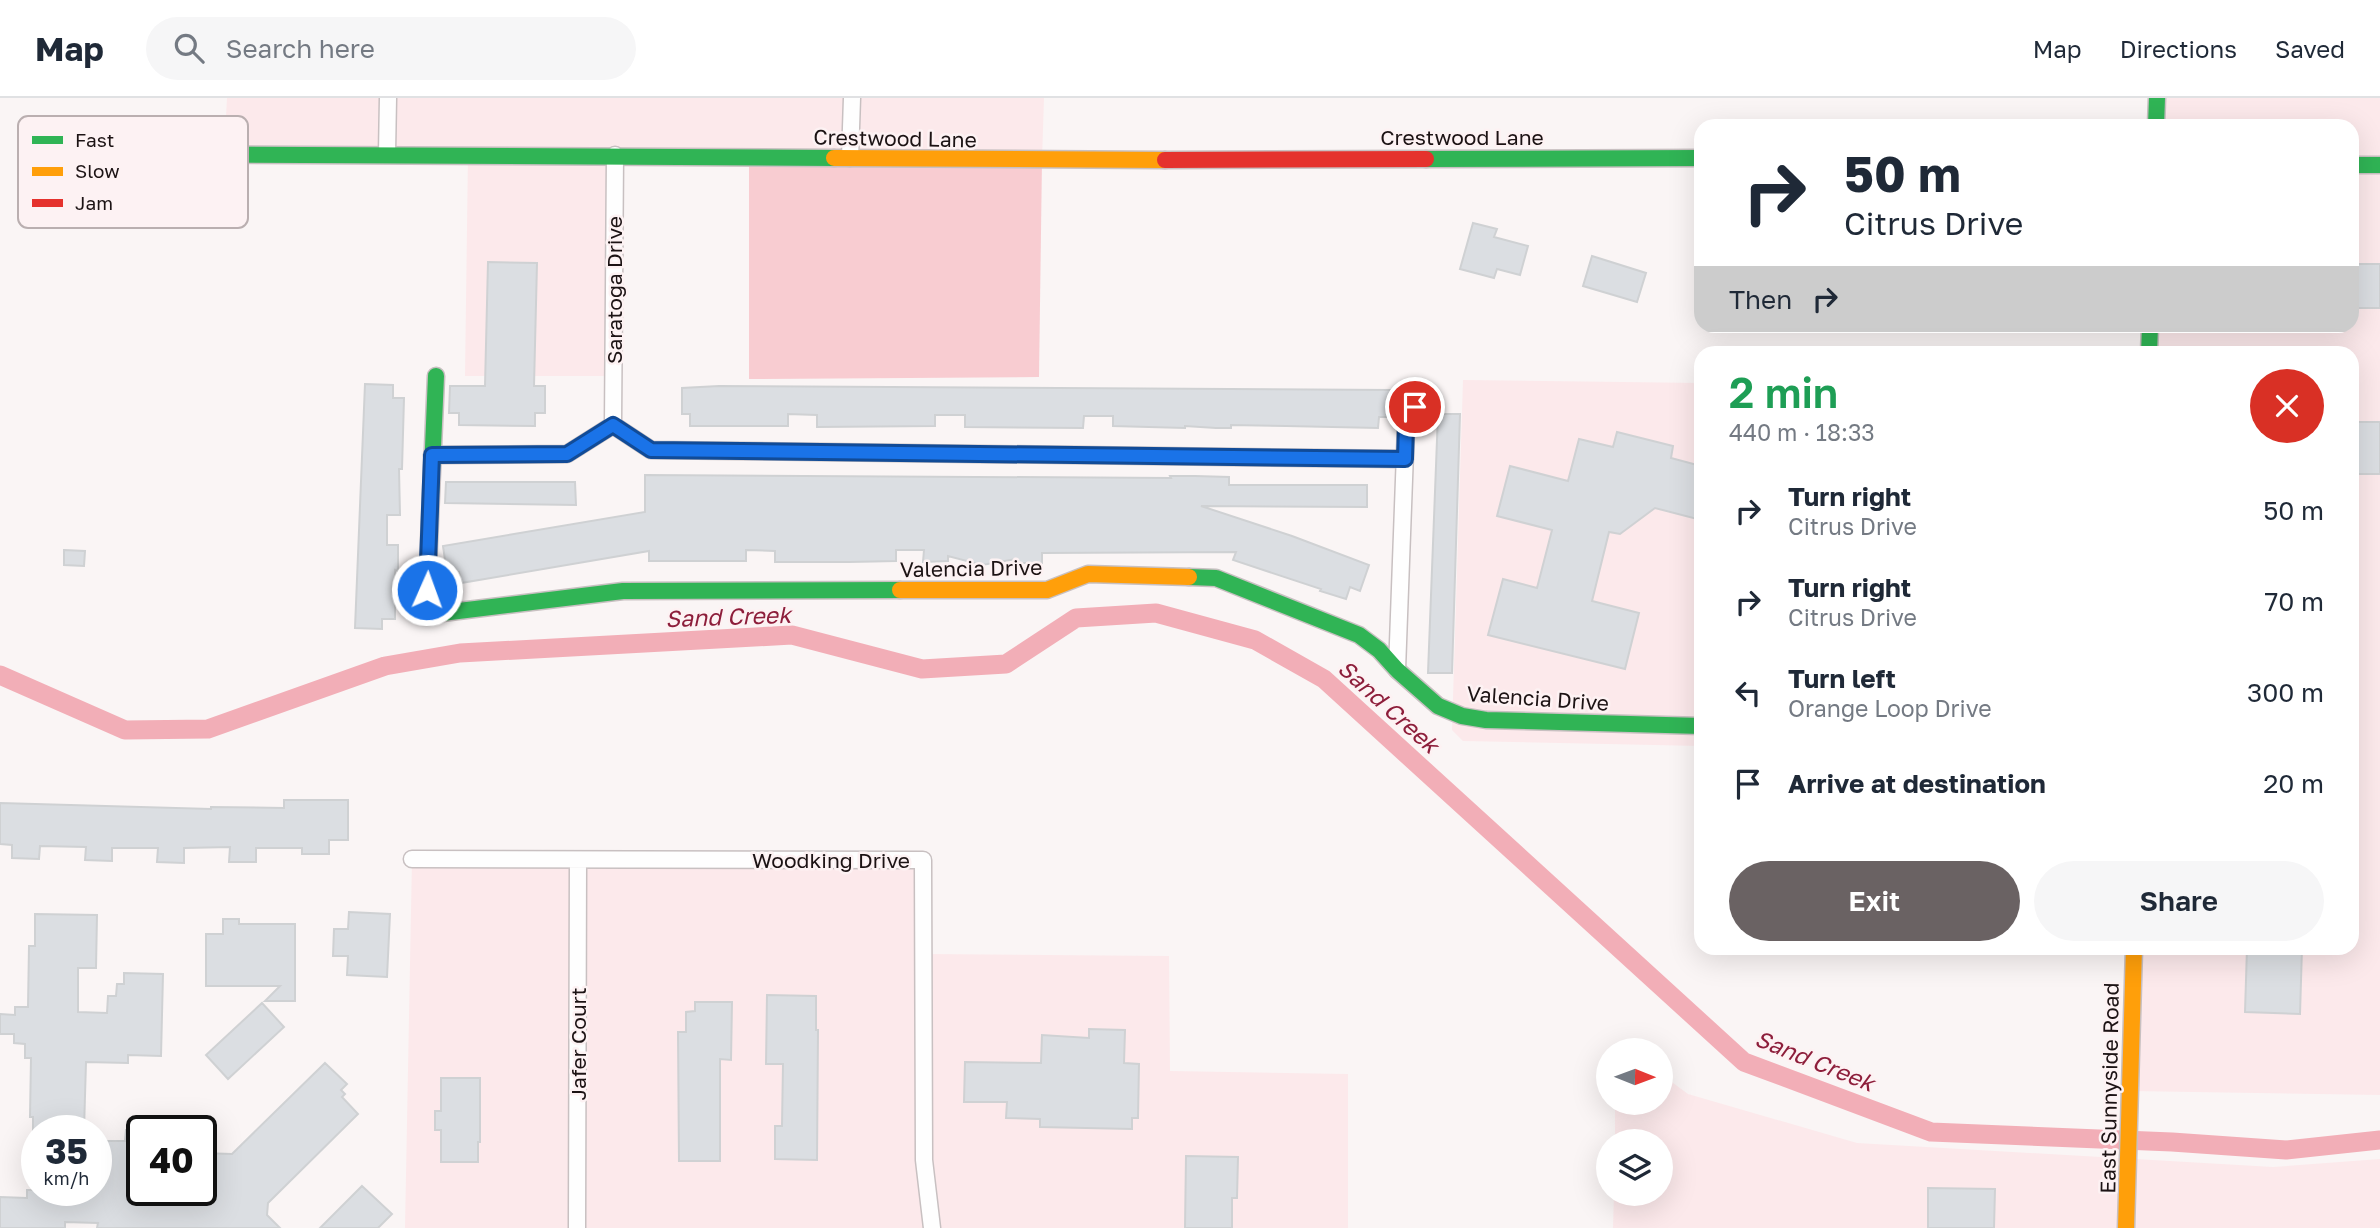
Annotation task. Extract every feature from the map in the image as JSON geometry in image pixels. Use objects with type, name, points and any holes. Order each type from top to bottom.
[{"type":"street","points":[[387,153],[388,98]]},
{"type":"street","points":[[850,158],[852,98]]},
{"type":"street","points":[[2156,119],[2157,98]]},
{"type":"street","name":"Crestwood Lane","points":[[248,154],[1036,160],[1694,158]]},
{"type":"street","name":"Saratoga Drive","points":[[613,425],[615,155]]},
{"type":"street","points":[[2359,165],[2380,165]]},
{"type":"street","name":"Valencia Drive","points":[[436,376],[427,590],[442,613],[623,591],[1047,590],[1088,574],[1216,578],[1359,635],[1379,650],[1397,670],[1438,706],[1462,716],[1486,720],[1694,726]]},
{"type":"street","points":[[1397,670],[1406,425],[1415,407]]},
{"type":"street","points":[[432,455],[567,454],[613,425],[651,450],[1405,459]]},
{"type":"street","name":"Woodking Drive","points":[[412,859],[923,860],[924,1160],[932,1228]]},
{"type":"street","name":"Jafer Court","points":[[577,1228],[578,860]]},
{"type":"street","name":"East Sunnyside Road","points":[[2126,1228],[2134,955]]},
{"type":"shaded area","points":[[227,98],[1044,98],[1042,160],[615,155],[613,376],[465,376],[468,154],[248,153],[248,116],[226,116]]},
{"type":"shaded area","points":[[2157,98],[2380,98],[2380,165],[2359,165],[2359,119],[2156,119]]},
{"type":"shaded area","points":[[749,157],[1042,160],[1039,377],[749,379]]},
{"type":"shaded area","points":[[2359,167],[2380,167],[2380,1095],[2130,1091],[2133,955],[2359,955],[2359,346],[2149,346],[2150,333],[2359,333]]},
{"type":"shaded area","points":[[1463,380],[1694,383],[1694,746],[1463,741],[1452,730]]},
{"type":"shaded area","points":[[412,859],[923,860],[924,954],[1169,956],[1170,1071],[1348,1074],[1348,1228],[405,1228]]},
{"type":"shaded area","points":[[1673,1083],[1688,1094],[1857,1143],[2273,1167],[2380,1159],[2380,1228],[1613,1228],[1614,1206],[1673,1206],[1673,1129],[1615,1129],[1615,1115],[1673,1115]]},
{"type":"building","points":[[1473,223],[1497,229],[1494,237],[1528,246],[1520,275],[1497,269],[1494,278],[1460,269]]},
{"type":"building","points":[[1592,256],[1646,273],[1637,302],[1583,286]]},
{"type":"building","points":[[488,262],[537,263],[534,386],[545,386],[545,413],[535,413],[535,426],[459,425],[459,413],[449,413],[450,386],[485,386]]},
{"type":"building","points":[[2359,264],[2380,264],[2380,308],[2359,308]]},
{"type":"building","points":[[365,384],[393,385],[393,398],[404,398],[402,469],[399,469],[400,515],[387,515],[387,545],[398,545],[395,619],[382,619],[382,629],[355,628]]},
{"type":"building","points":[[719,386],[1392,390],[1392,417],[1379,417],[1378,428],[1113,426],[1113,416],[1084,416],[1083,428],[965,427],[965,415],[935,415],[935,426],[817,427],[817,415],[788,414],[788,426],[690,426],[690,414],[682,414],[682,388]]},
{"type":"building","points":[[1438,414],[1460,414],[1452,673],[1428,673]]},
{"type":"building","points":[[2359,422],[2380,422],[2380,474],[2359,474]]},
{"type":"building","points":[[1617,432],[1673,446],[1671,458],[1694,464],[1694,518],[1655,508],[1620,534],[1609,532],[1592,601],[1639,613],[1625,669],[1488,635],[1503,579],[1537,588],[1552,530],[1497,516],[1510,466],[1568,481],[1579,439],[1613,447]]},
{"type":"building","points":[[645,475],[1195,476],[1229,477],[1229,485],[1367,485],[1367,507],[1201,506],[1369,565],[1360,591],[1350,587],[1346,599],[1233,560],[1236,552],[1042,553],[1042,563],[1015,563],[1016,559],[982,565],[948,556],[948,561],[923,562],[924,550],[896,550],[896,561],[849,562],[775,562],[775,551],[746,550],[746,561],[649,561],[649,551],[461,583],[459,572],[447,574],[443,546],[645,512]]},
{"type":"building","points":[[446,482],[575,482],[576,505],[445,503]]},
{"type":"building","points":[[64,550],[85,551],[84,566],[64,565]]},
{"type":"building","points":[[284,800],[348,800],[348,840],[329,840],[329,854],[302,854],[302,848],[256,848],[256,862],[229,862],[230,847],[184,848],[184,863],[157,862],[158,848],[112,848],[112,861],[85,860],[86,847],[40,846],[39,859],[12,858],[12,845],[0,844],[0,803],[211,809],[284,808]]},
{"type":"building","points":[[349,912],[390,914],[387,977],[347,975],[348,956],[333,956],[334,929],[348,929]]},
{"type":"building","points":[[35,914],[97,915],[96,968],[78,968],[78,1012],[107,1013],[108,996],[116,996],[117,984],[124,984],[124,973],[163,974],[161,1056],[128,1055],[128,1063],[86,1062],[84,1115],[30,1115],[31,1058],[25,1058],[25,1044],[14,1043],[14,1034],[0,1034],[0,1014],[15,1015],[15,1007],[28,1007],[29,946],[35,946]]},
{"type":"building","points":[[223,919],[239,919],[239,924],[295,924],[295,1001],[265,1001],[280,986],[206,986],[206,934],[223,934]]},
{"type":"building","points":[[2247,955],[2302,955],[2300,1014],[2245,1012]]},
{"type":"building","points":[[767,995],[816,996],[817,1160],[775,1159],[775,1126],[782,1126],[783,1064],[766,1064]]},
{"type":"building","points":[[695,1002],[732,1002],[731,1060],[720,1059],[720,1161],[679,1161],[678,1032],[686,1032],[686,1012],[695,1011]]},
{"type":"building","points":[[262,1003],[284,1027],[228,1079],[206,1055]]},
{"type":"building","points":[[1089,1029],[1125,1030],[1124,1063],[1139,1064],[1138,1118],[1132,1118],[1132,1129],[1040,1127],[1040,1119],[1006,1118],[1007,1102],[964,1102],[965,1062],[1041,1063],[1042,1035],[1089,1038]]},
{"type":"building","points":[[325,1063],[347,1084],[341,1090],[345,1094],[342,1097],[358,1114],[268,1203],[267,1215],[280,1228],[97,1228],[98,1223],[65,1222],[65,1228],[0,1228],[0,1197],[21,1198],[21,1206],[112,1206],[112,1141],[125,1141],[126,1130],[126,1206],[217,1206],[217,1154],[232,1154]]},
{"type":"building","points":[[441,1078],[480,1078],[478,1162],[441,1162],[441,1130],[435,1130],[435,1111],[441,1111]]},
{"type":"building","points":[[1186,1156],[1238,1157],[1237,1198],[1232,1198],[1232,1228],[1185,1228]]},
{"type":"building","points":[[362,1186],[392,1214],[378,1228],[320,1228]]},
{"type":"building","points":[[1928,1188],[1995,1189],[1994,1228],[1928,1228]]},
{"type":"waterway","name":"Sand Creek","points":[[0,675],[125,730],[208,729],[385,666],[460,653],[792,635],[922,669],[1006,664],[1076,618],[1156,613],[1255,640],[1324,679],[1744,1062],[1931,1132],[2172,1142],[2286,1150],[2380,1140]]},
{"type":"traffic: fast","points":[[2156,119],[2157,98]]},
{"type":"traffic: fast","points":[[248,155],[834,158]]},
{"type":"traffic: fast","points":[[1426,159],[1694,158]]},
{"type":"traffic: fast","points":[[2359,165],[2380,165]]},
{"type":"traffic: fast","points":[[2149,346],[2150,333]]},
{"type":"traffic: fast","points":[[436,376],[427,590],[442,613],[623,591],[900,590]]},
{"type":"traffic: fast","points":[[1189,577],[1216,578],[1359,635],[1379,650],[1397,670],[1438,706],[1462,716],[1486,720],[1694,726]]},
{"type":"traffic: slow","points":[[834,158],[1165,160]]},
{"type":"traffic: slow","points":[[900,590],[1047,590],[1088,574],[1189,577]]},
{"type":"traffic: slow","points":[[2126,1228],[2134,955]]},
{"type":"traffic: jam","points":[[1165,160],[1426,159]]},
{"type":"route","points":[[427,590],[432,455],[567,454],[613,425],[651,450],[1405,459],[1406,425],[1415,407]]}]
